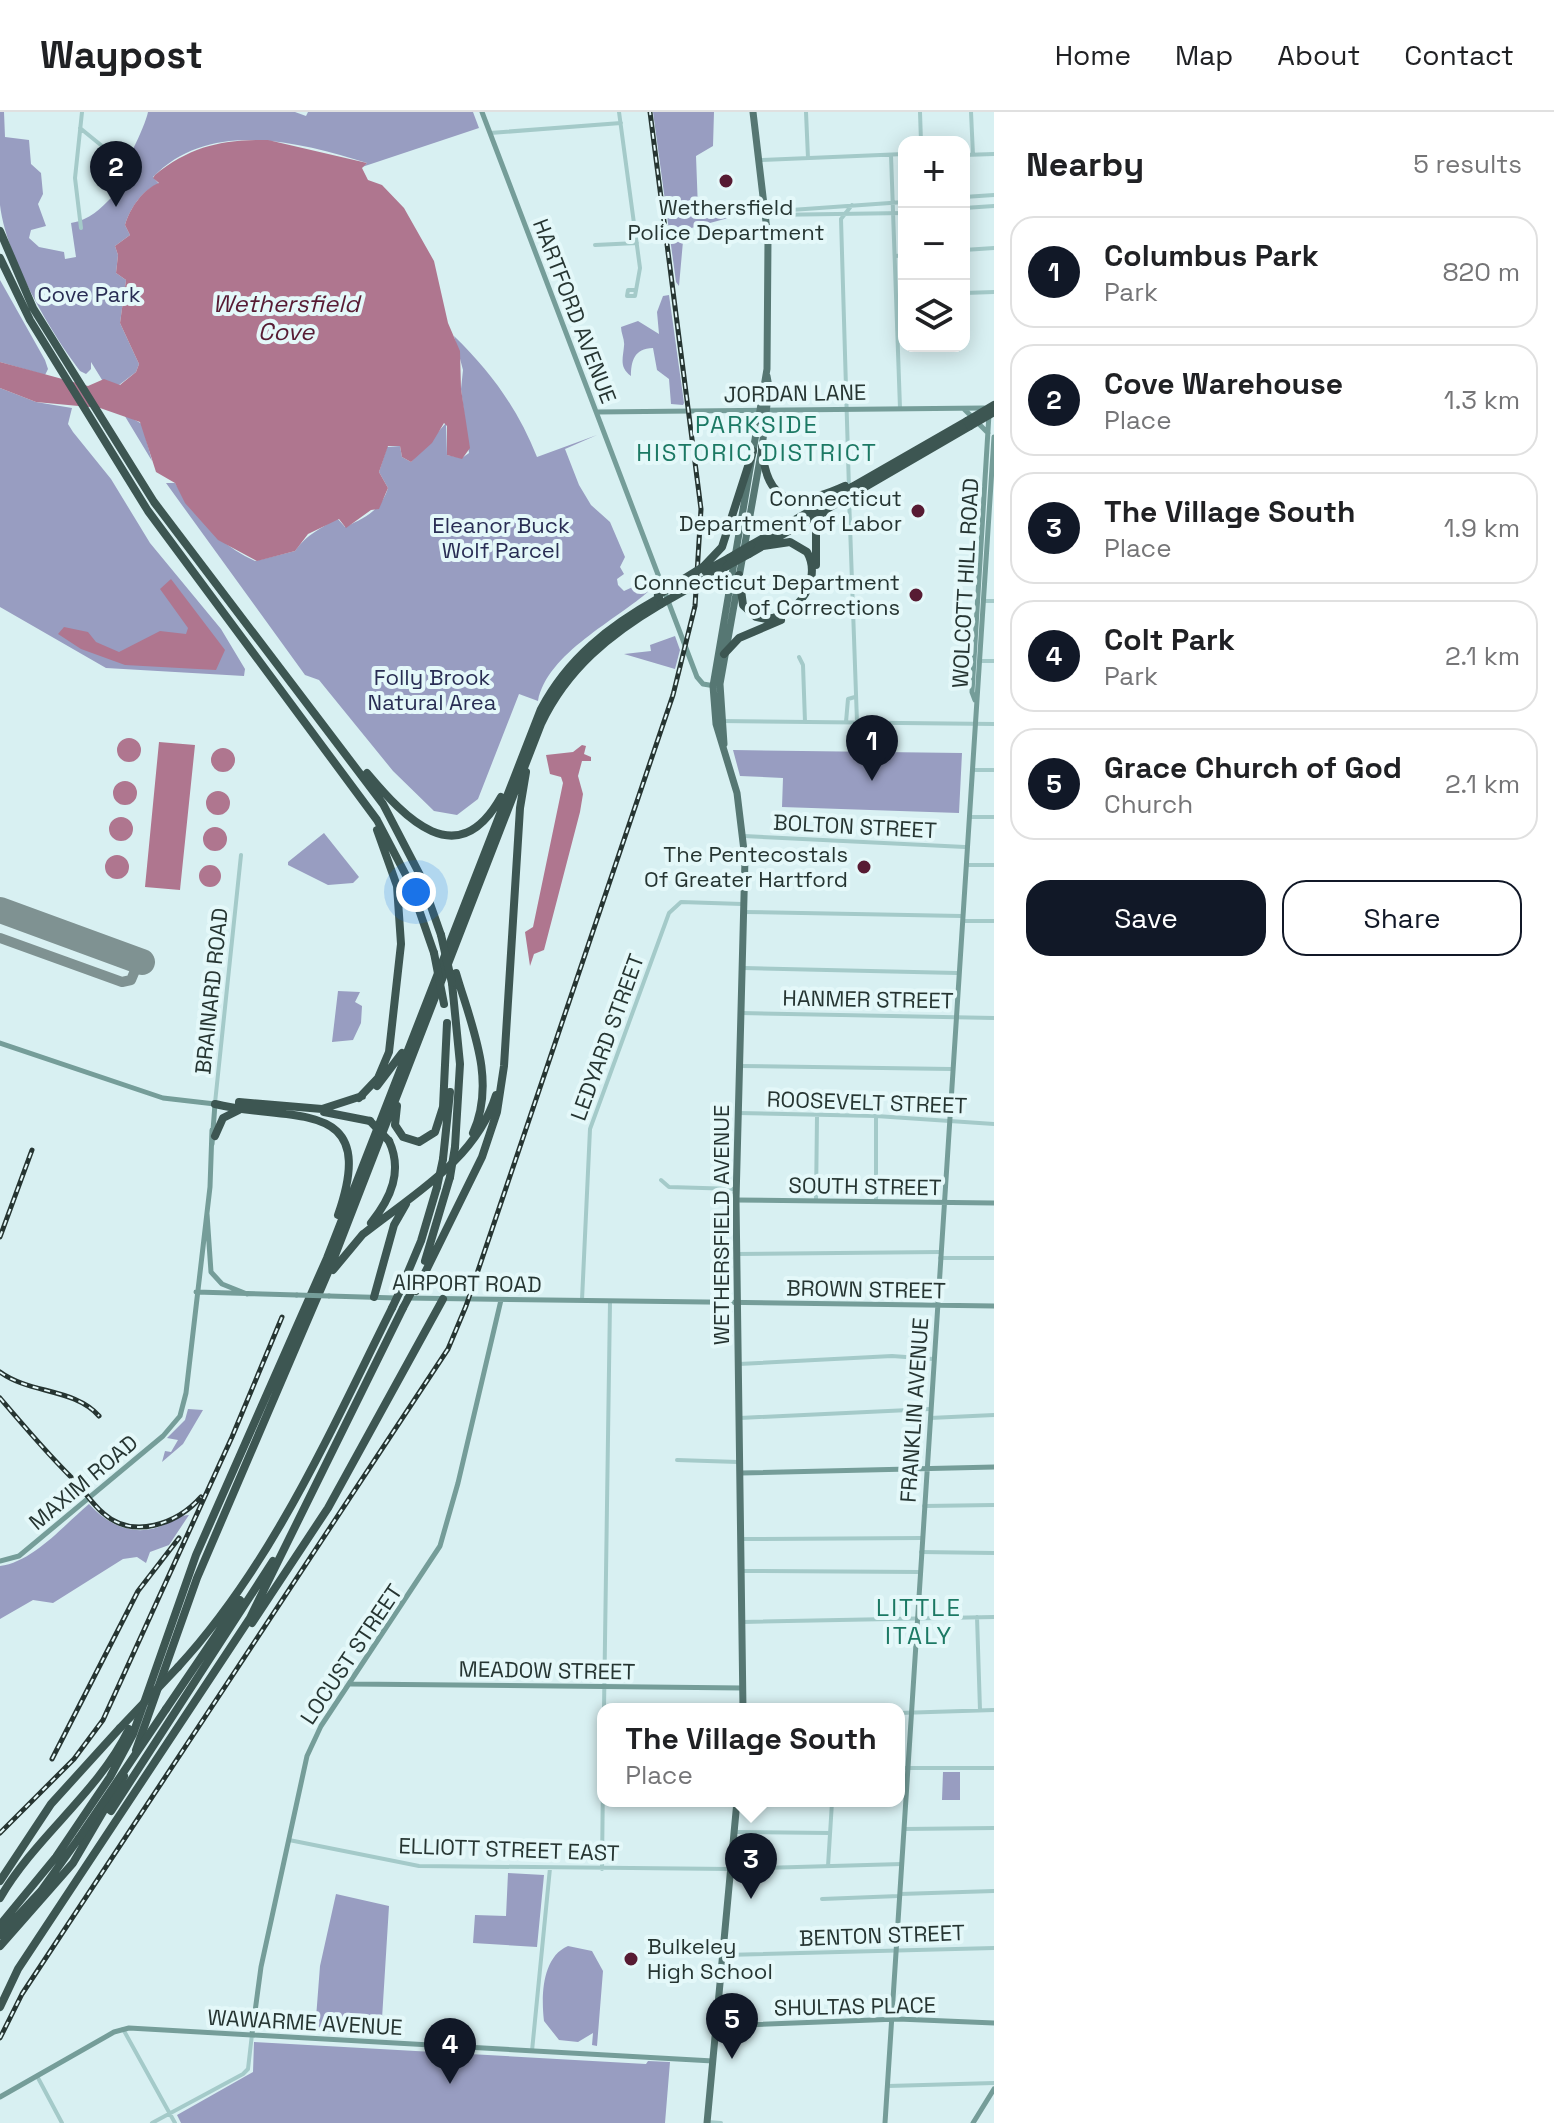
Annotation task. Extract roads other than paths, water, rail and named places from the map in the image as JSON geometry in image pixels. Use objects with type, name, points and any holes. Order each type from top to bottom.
[{"type":"highway","points":[[0,231],[25,293],[176,534],[335,739],[396,828],[456,973],[481,1059],[484,1091],[471,1136],[446,1174]]},
{"type":"highway","points":[[0,258],[26,314],[180,557],[349,780],[400,862],[434,953],[447,1023],[449,1096],[443,1159],[421,1241],[392,1308],[247,1580],[178,1667],[47,1808],[0,1881]]},
{"type":"highway","points":[[763,546],[826,509],[849,490],[993,409]]},
{"type":"highway","points":[[38,1907],[89,1838],[130,1763],[200,1570],[300,1339],[545,701],[571,664],[606,631],[634,612],[728,562],[879,471],[968,424]]},
{"type":"highway","points":[[758,449],[766,481],[782,496],[804,499],[849,490]]},
{"type":"highway","points":[[705,572],[722,547],[758,449]]},
{"type":"highway","points":[[721,658],[737,639],[787,617],[805,601],[816,572],[816,525],[826,509]]},
{"type":"highway","points":[[739,575],[743,605],[756,617],[778,617],[801,600],[812,573],[807,552],[790,542],[750,549]]},
{"type":"highway","points":[[0,1925],[48,1869],[110,1777],[133,1734],[199,1546],[316,1284],[541,724],[560,690],[586,658],[659,599]]},
{"type":"highway","points":[[0,2007],[18,1969],[254,1610],[490,1134],[503,1082],[523,785],[550,713],[586,658]]},
{"type":"highway","points":[[335,739],[406,817],[421,828],[443,835],[463,833],[490,813],[523,753]]},
{"type":"highway","points":[[349,780],[387,852],[397,886],[402,929],[389,1052],[378,1078],[359,1098]]},
{"type":"highway","points":[[414,1291],[433,1240],[446,1174],[455,1147],[460,1064],[452,983],[440,930]]},
{"type":"highway","points":[[424,1017],[394,1118],[400,1134],[411,1141],[426,1140],[439,1124],[447,1023]]},
{"type":"highway","points":[[299,1108],[338,1107],[376,1087],[393,1068],[424,1017]]},
{"type":"highway","points":[[362,1235],[417,1192],[446,1174],[469,1146],[488,1115],[500,1076],[507,1023]]},
{"type":"highway","points":[[215,1104],[228,1101],[352,1115],[370,1121],[389,1141],[395,1160],[392,1188],[362,1235],[333,1271],[300,1339]]},
{"type":"highway","points":[[215,1104],[315,1117],[333,1129],[347,1149],[350,1180],[316,1284]]},
{"type":"highway","points":[[213,1137],[227,1114],[252,1110]]},
{"type":"highway","points":[[374,1297],[394,1225],[417,1192]]},
{"type":"highway","points":[[204,1688],[220,1670],[315,1531],[443,1299]]},
{"type":"highway","points":[[0,1946],[52,1895],[78,1860],[244,1610],[336,1446]]},
{"type":"highway","points":[[0,1935],[33,1900],[79,1838],[266,1560],[289,1517],[296,1493]]},
{"type":"highway","points":[[0,1898],[30,1854],[109,1764],[129,1730],[158,1662]]},
{"type":"main road","points":[[721,658],[739,575],[767,376],[770,289],[767,215],[753,112]]},
{"type":"main road","points":[[721,658],[758,449]]},
{"type":"main road","name":"WETHERSFIELD AVENUE","points":[[721,658],[716,686],[718,722],[736,788],[744,836],[736,1189],[743,1703]]},
{"type":"main road","points":[[707,2123],[736,1807]]},
{"type":"street","points":[[81,228],[75,186],[82,112]]},
{"type":"street","name":"HARTFORD AVENUE","points":[[482,112],[698,679],[716,686]]},
{"type":"street","points":[[619,112],[640,278],[634,290]]},
{"type":"street","points":[[806,112],[808,158]]},
{"type":"street","points":[[920,112],[921,136]]},
{"type":"street","points":[[971,112],[973,155],[994,154]]},
{"type":"street","points":[[490,133],[621,123]]},
{"type":"street","points":[[80,128],[129,168]]},
{"type":"street","points":[[761,160],[898,154]]},
{"type":"street","points":[[891,155],[900,408]]},
{"type":"street","points":[[970,197],[994,195]]},
{"type":"street","points":[[767,215],[777,211],[898,202]]},
{"type":"street","points":[[841,217],[852,205]]},
{"type":"street","points":[[830,206],[841,217],[857,722]]},
{"type":"street","points":[[970,208],[994,206]]},
{"type":"street","points":[[767,215],[841,217],[898,214]]},
{"type":"street","points":[[595,245],[637,243]]},
{"type":"street","points":[[970,250],[994,248]]},
{"type":"street","points":[[970,293],[994,292]]},
{"type":"street","name":"WOLCOTT HILL ROAD","points":[[975,700],[988,539],[994,398]]},
{"type":"street","points":[[962,408],[991,435]]},
{"type":"street","name":"JORDAN LANE","points":[[597,412],[993,409]]},
{"type":"street","points":[[981,600],[994,601]]},
{"type":"street","points":[[799,657],[803,665],[805,722]]},
{"type":"street","points":[[977,661],[994,661]]},
{"type":"street","points":[[846,722],[848,699],[855,697]]},
{"type":"street","name":"FRANKLIN AVENUE","points":[[885,2123],[975,700]]},
{"type":"street","points":[[718,722],[994,724]]},
{"type":"street","points":[[970,770],[994,770]]},
{"type":"street","points":[[967,817],[994,817]]},
{"type":"street","name":"BOLTON STREET","points":[[744,836],[965,847]]},
{"type":"street","name":"BRAINARD ROAD","points":[[180,1416],[186,1393],[241,855]]},
{"type":"street","points":[[964,865],[994,865]]},
{"type":"street","name":"LEDYARD STREET","points":[[582,1301],[590,1129],[669,913],[681,902],[744,908],[756,913],[994,921]]},
{"type":"street","points":[[743,968],[957,973]]},
{"type":"street","name":"HANMER STREET","points":[[741,1013],[994,1018]]},
{"type":"street","points":[[0,1043],[156,1097],[215,1104]]},
{"type":"street","points":[[740,1066],[951,1069]]},
{"type":"street","name":"ROOSEVELT STREET","points":[[738,1113],[876,1116],[994,1124]]},
{"type":"street","points":[[816,1201],[817,1115]]},
{"type":"street","points":[[876,1116],[876,1202]]},
{"type":"street","points":[[661,1180],[669,1187],[736,1189]]},
{"type":"street","name":"SOUTH STREET","points":[[736,1200],[994,1203]]},
{"type":"street","points":[[206,1204],[210,1271],[222,1284],[247,1294]]},
{"type":"street","points":[[737,1254],[994,1258]]},
{"type":"street","name":"AIRPORT ROAD","points":[[196,1292],[738,1303]]},
{"type":"street","name":"LOCUST STREET","points":[[252,2034],[261,1967],[312,1742],[430,1564],[447,1529],[501,1300]]},
{"type":"street","points":[[604,1703],[610,1302]]},
{"type":"street","name":"BROWN STREET","points":[[738,1303],[994,1306]]},
{"type":"street","points":[[739,1364],[892,1356],[933,1359]]},
{"type":"street","points":[[740,1418],[930,1409]]},
{"type":"street","points":[[930,1418],[994,1415]]},
{"type":"street","name":"MAXIM ROAD","points":[[0,1561],[25,1551],[163,1436],[180,1416]]},
{"type":"street","points":[[677,1460],[741,1462]]},
{"type":"street","points":[[741,1473],[994,1467]]},
{"type":"street","points":[[924,1506],[994,1505]]},
{"type":"street","points":[[742,1539],[922,1538]]},
{"type":"street","points":[[921,1552],[994,1553]]},
{"type":"street","points":[[742,1571],[920,1572]]},
{"type":"street","points":[[977,1617],[980,1710]]},
{"type":"street","points":[[743,1622],[994,1617]]},
{"type":"street","name":"MEADOW STREET","points":[[351,1684],[743,1688]]},
{"type":"street","points":[[905,1712],[994,1710]]},
{"type":"street","points":[[908,1768],[994,1768]]},
{"type":"street","points":[[602,1869],[603,1807]]},
{"type":"street","points":[[828,1866],[832,1807]]},
{"type":"street","points":[[904,1829],[994,1828]]},
{"type":"street","points":[[734,1832],[830,1833]]},
{"type":"street","name":"ELLIOTT STREET EAST","points":[[289,1840],[419,1866],[730,1869],[902,1864]]},
{"type":"street","points":[[532,2051],[550,1868]]},
{"type":"street","points":[[822,1899],[994,1891]]},
{"type":"street","name":"BENTON STREET","points":[[722,1955],[994,1948]]},
{"type":"street","name":"SHULTAS PLACE","points":[[716,2026],[892,2019],[994,2023]]},
{"type":"street","points":[[0,2094],[123,2029],[175,2123]]},
{"type":"street","name":"WAWARME AVENUE","points":[[123,2029],[713,2061]]},
{"type":"street","points":[[152,2123],[243,2074],[248,2069],[252,2034]]},
{"type":"street","points":[[37,2075],[62,2123]]},
{"type":"street","points":[[888,2086],[994,2086],[973,2123]]},
{"type":"street","points":[[707,2123],[721,2123]]},
{"type":"water","name":"Wethersfield Cove","points":[[268,140],[367,163],[362,168],[368,180],[382,185],[404,208],[434,261],[448,323],[460,351],[461,389],[470,448],[462,459],[447,455],[447,426],[444,423],[432,443],[411,462],[402,457],[400,446],[388,446],[379,472],[388,488],[379,509],[371,510],[346,528],[339,519],[308,534],[295,551],[257,561],[218,540],[185,503],[175,483],[156,472],[140,422],[100,408],[36,402],[0,388],[0,362],[88,386],[104,379],[120,385],[136,372],[139,364],[120,323],[126,280],[116,273],[118,255],[115,246],[130,235],[125,225],[130,212],[143,194],[159,183],[153,178],[155,175],[181,157],[222,143]]},
{"type":"water","points":[[171,579],[225,650],[216,670],[125,665],[81,649],[58,634],[64,627],[88,632],[96,642],[119,652],[160,631],[186,634],[188,628],[160,589]]},
{"type":"water","points":[[129,738],[140,745],[141,750],[134,761],[129,762],[118,755],[117,750],[124,739]]},
{"type":"water","points":[[159,742],[195,745],[180,890],[145,887]]},
{"type":"water","points":[[582,745],[586,746],[584,754],[591,757],[591,761],[582,761],[578,776],[583,794],[580,812],[544,950],[534,954],[530,966],[525,932],[533,927],[563,783],[561,777],[550,774],[546,755],[573,752]]},
{"type":"water","points":[[223,748],[231,752],[235,760],[231,768],[223,772],[215,768],[211,760],[215,752]]},
{"type":"water","points":[[125,781],[133,785],[137,793],[133,801],[125,805],[117,801],[113,793],[117,785]]},
{"type":"water","points":[[218,791],[226,795],[230,803],[226,811],[218,815],[210,811],[206,803],[210,795]]},
{"type":"water","points":[[121,817],[129,821],[133,829],[129,837],[121,841],[113,837],[109,829],[113,821]]},
{"type":"water","points":[[215,827],[223,831],[227,839],[223,847],[215,851],[207,847],[203,839],[207,831]]},
{"type":"water","points":[[117,855],[125,859],[129,867],[125,875],[117,879],[109,875],[105,867],[109,859]]},
{"type":"water","points":[[210,865],[218,868],[221,876],[218,884],[210,887],[202,884],[199,876],[202,868]]},
{"type":"railway","points":[[0,2038],[22,1994],[448,1349],[466,1306],[673,695],[695,606],[701,509],[650,112]]},
{"type":"railway","points":[[0,1237],[32,1150]]},
{"type":"railway","points":[[0,1833],[74,1759],[103,1720],[232,1437],[282,1317]]},
{"type":"railway","points":[[0,1372],[25,1384],[77,1400],[99,1416]]},
{"type":"railway","points":[[0,1398],[94,1504],[115,1521],[128,1526],[154,1525],[180,1515],[201,1497]]},
{"type":"railway","points":[[52,1759],[138,1591],[179,1538]]},
{"type":"place","name":"Wethersfield Police Department","points":[[726,181]]},
{"type":"place","name":"Cove Warehouse","points":[[116,207]]},
{"type":"place","name":"Connecticut Department of Labor","points":[[918,511]]},
{"type":"place","name":"Connecticut Department of Corrections","points":[[916,595]]},
{"type":"place","name":"Columbus Park","points":[[872,781]]},
{"type":"place","name":"The Pentecostals Of Greater Hartford","points":[[864,867]]},
{"type":"place","name":"The Village South","points":[[751,1899]]},
{"type":"place","name":"Bulkeley High School","points":[[631,1959]]},
{"type":"place","name":"Grace Church of God","points":[[732,2059]]},
{"type":"place","name":"Colt Park","points":[[450,2084]]},
{"type":"district","name":"PARKSIDE HISTORIC DISTRICT","points":[[757,438]]},
{"type":"district","name":"LITTLE ITALY","points":[[919,1621]]},
{"type":"park label","name":"Cove Park","points":[[89,294]]},
{"type":"park label","name":"Eleanor Buck Wolf Parcel","points":[[501,538]]},
{"type":"park label","name":"Folly Brook Natural Area","points":[[432,690]]}]
